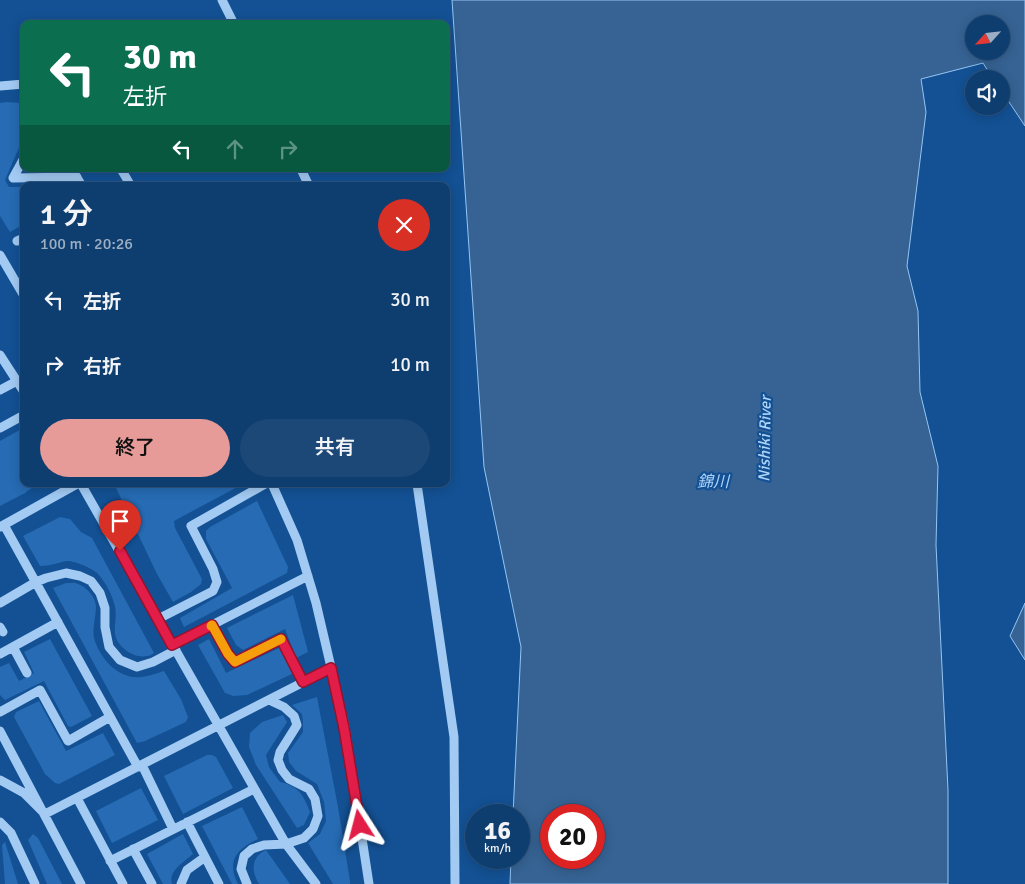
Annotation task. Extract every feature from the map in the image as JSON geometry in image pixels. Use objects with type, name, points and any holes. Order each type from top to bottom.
[{"type":"street","points":[[222,0],[232,20]]},
{"type":"street","points":[[0,86],[20,84]]},
{"type":"street","points":[[20,165],[13,178],[74,173]]},
{"type":"street","points":[[0,255],[20,289]]},
{"type":"street","points":[[0,355],[20,386]]},
{"type":"street","points":[[0,390],[17,381]]},
{"type":"street","points":[[0,428],[20,417]]},
{"type":"street","points":[[72,487],[2,526],[36,582],[110,717],[140,766],[173,829]]},
{"type":"street","points":[[83,487],[286,844],[316,884]]},
{"type":"street","points":[[158,619],[213,591],[218,582],[214,569],[191,526],[260,487]]},
{"type":"street","points":[[273,487],[297,540],[316,603],[344,728],[368,884]]},
{"type":"street","points":[[417,487],[454,737],[455,884]]},
{"type":"street","points":[[0,603],[36,582],[66,573],[91,581],[100,593],[105,608],[105,627],[110,647],[120,660],[137,667],[153,662],[174,647],[212,625],[308,576]]},
{"type":"street","points":[[0,654],[58,622]]},
{"type":"street","points":[[212,625],[228,654],[235,662],[281,639],[303,682]]},
{"type":"street","points":[[13,647],[26,673]]},
{"type":"street","points":[[45,814],[331,668]]},
{"type":"street","points":[[0,712],[40,690],[68,741],[110,717]]},
{"type":"street","points":[[248,884],[241,869],[244,856],[252,849],[264,845],[286,844],[304,838],[313,829],[318,816],[315,799],[309,789],[289,779],[282,770],[278,760],[280,752],[297,724],[294,716],[284,707],[269,700]]},
{"type":"street","points":[[0,731],[81,884]]},
{"type":"street","points":[[0,780],[24,793],[45,814]]},
{"type":"street","points":[[110,861],[254,789]]},
{"type":"street","points":[[77,798],[122,884]]},
{"type":"street","points":[[0,822],[11,833],[34,884]]},
{"type":"street","points":[[187,822],[219,884]]},
{"type":"street","points":[[133,849],[152,884]]},
{"type":"street","points":[[182,884],[187,870],[205,857]]},
{"type":"shaded area","points":[[0,103],[20,103],[20,145],[5,180],[9,187],[20,187],[20,226],[10,232],[0,216]]},
{"type":"shaded area","points":[[20,430],[20,487],[33,487],[0,506],[0,441]]},
{"type":"shaded area","points":[[237,487],[174,521],[175,528],[202,579],[201,584],[191,592],[173,602],[157,574],[116,488]]},
{"type":"shaded area","points":[[257,501],[288,567],[287,573],[184,627],[180,618],[232,588],[206,539],[206,531]]},
{"type":"shaded area","points":[[60,517],[70,519],[81,532],[92,538],[154,653],[148,656],[137,656],[127,651],[116,639],[116,610],[108,589],[95,571],[69,561],[40,566],[23,536]]},
{"type":"shaded area","points":[[66,583],[81,585],[93,597],[96,604],[94,638],[106,660],[118,672],[134,677],[145,677],[164,671],[181,699],[188,717],[186,722],[137,743],[53,588]]},
{"type":"shaded area","points":[[293,595],[308,652],[296,658],[285,629],[243,650],[236,645],[227,628]]},
{"type":"shaded area","points":[[50,639],[92,716],[71,727],[68,726],[44,681],[5,700],[0,695],[0,667],[9,663],[19,681],[34,673],[24,652]]},
{"type":"shaded area","points":[[209,639],[226,673],[281,647],[294,673],[247,695],[233,696],[225,693],[198,645]]},
{"type":"shaded area","points":[[317,697],[338,807],[350,884],[333,884],[308,843],[320,834],[326,821],[324,802],[317,784],[296,771],[289,762],[288,753],[303,732],[302,714],[292,705]]},
{"type":"shaded area","points":[[39,701],[66,751],[103,733],[115,755],[59,784],[55,783],[45,774],[14,717],[16,712]]},
{"type":"shaded area","points":[[283,715],[287,722],[266,755],[269,767],[280,782],[292,786],[300,792],[308,806],[310,812],[304,825],[297,828],[256,765],[249,747],[250,733],[262,722]]},
{"type":"shaded area","points":[[207,755],[216,757],[233,788],[183,814],[164,776]]},
{"type":"shaded area","points":[[141,788],[158,820],[112,843],[96,811]]},
{"type":"shaded area","points":[[242,807],[258,839],[244,847],[236,856],[233,868],[238,884],[232,884],[202,826]]},
{"type":"shaded area","points":[[33,834],[38,838],[62,884],[47,884],[28,840]]},
{"type":"shaded area","points":[[183,834],[193,854],[172,875],[172,884],[163,884],[147,854]]},
{"type":"shaded area","points":[[5,842],[18,884],[5,884],[2,845]]},
{"type":"shaded area","points":[[266,850],[290,884],[259,884],[254,869],[255,860],[257,856]]},
{"type":"water","name":"錦川","points":[[452,0],[1025,0],[1025,126],[1010,104],[1010,70],[987,70],[983,63],[921,79],[926,112],[907,266],[918,311],[920,392],[938,466],[936,545],[948,790],[948,884],[510,884],[511,869],[530,869],[530,804],[514,804],[521,647],[484,467]]},
{"type":"water","points":[[1025,603],[1025,660],[1010,636]]},
{"type":"slow traffic","points":[[211,626],[235,662],[281,639]]},
{"type":"route","points":[[120,551],[172,645],[212,625],[221,643],[235,662],[281,639],[303,682],[331,668],[344,728],[360,825]]},
{"type":"water label","name":"Nishiki River","points":[[764,439]]}]
